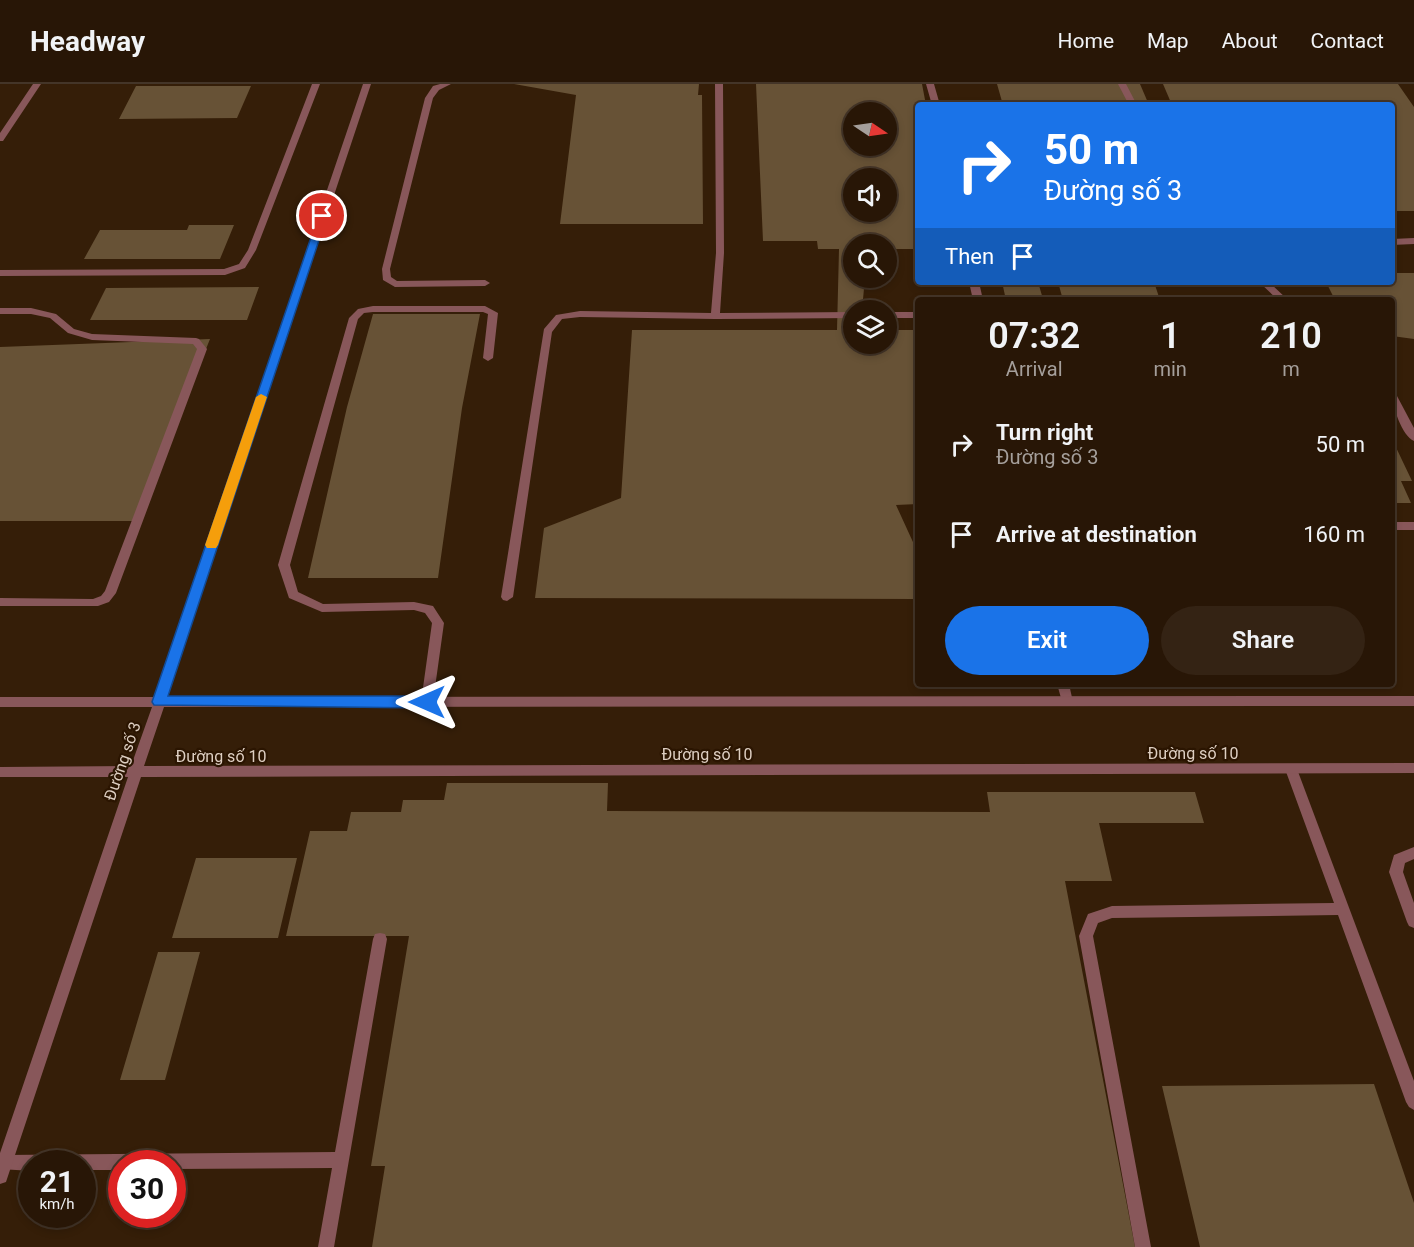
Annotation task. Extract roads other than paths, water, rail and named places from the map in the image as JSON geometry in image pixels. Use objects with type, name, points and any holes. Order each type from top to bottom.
[{"type":"street","points":[[0,140],[37,84]]},
{"type":"street","points":[[0,273],[225,272],[242,266],[252,250],[316,84]]},
{"type":"street","name":"Đường số 3","points":[[2,1170],[367,84]]},
{"type":"street","points":[[447,84],[436,88],[429,98],[386,269],[386,278],[395,284],[485,284]]},
{"type":"street","points":[[715,316],[720,253],[719,84]]},
{"type":"street","points":[[930,84],[935,102]]},
{"type":"street","points":[[1122,84],[1131,102]]},
{"type":"street","points":[[1395,242],[1414,241]]},
{"type":"street","points":[[1267,285],[1280,297]]},
{"type":"street","points":[[427,702],[438,623],[429,609],[414,606],[322,608],[293,595],[284,565],[354,318],[362,311],[373,309],[485,309],[493,313],[488,358]]},
{"type":"street","points":[[0,311],[31,311],[53,316],[71,331],[92,337],[196,341],[202,349],[110,593],[105,599],[94,603],[0,602]]},
{"type":"street","points":[[507,597],[547,331],[559,317],[580,314],[843,315]]},
{"type":"street","points":[[897,315],[915,315]]},
{"type":"street","points":[[1395,402],[1414,438]]},
{"type":"street","points":[[1395,526],[1414,526]]},
{"type":"street","points":[[1064,687],[1067,702]]},
{"type":"street","points":[[0,702],[1414,701]]},
{"type":"street","name":"Đường số 10","points":[[0,772],[1414,768]]},
{"type":"street","points":[[1291,769],[1414,1102]]},
{"type":"street","points":[[1414,853],[1399,859],[1396,872],[1414,922]]},
{"type":"street","points":[[1143,1247],[1086,936],[1093,918],[1112,912],[1343,909]]},
{"type":"street","points":[[326,1247],[339,1160],[380,939]]},
{"type":"street","points":[[2,1170],[339,1160]]}]
